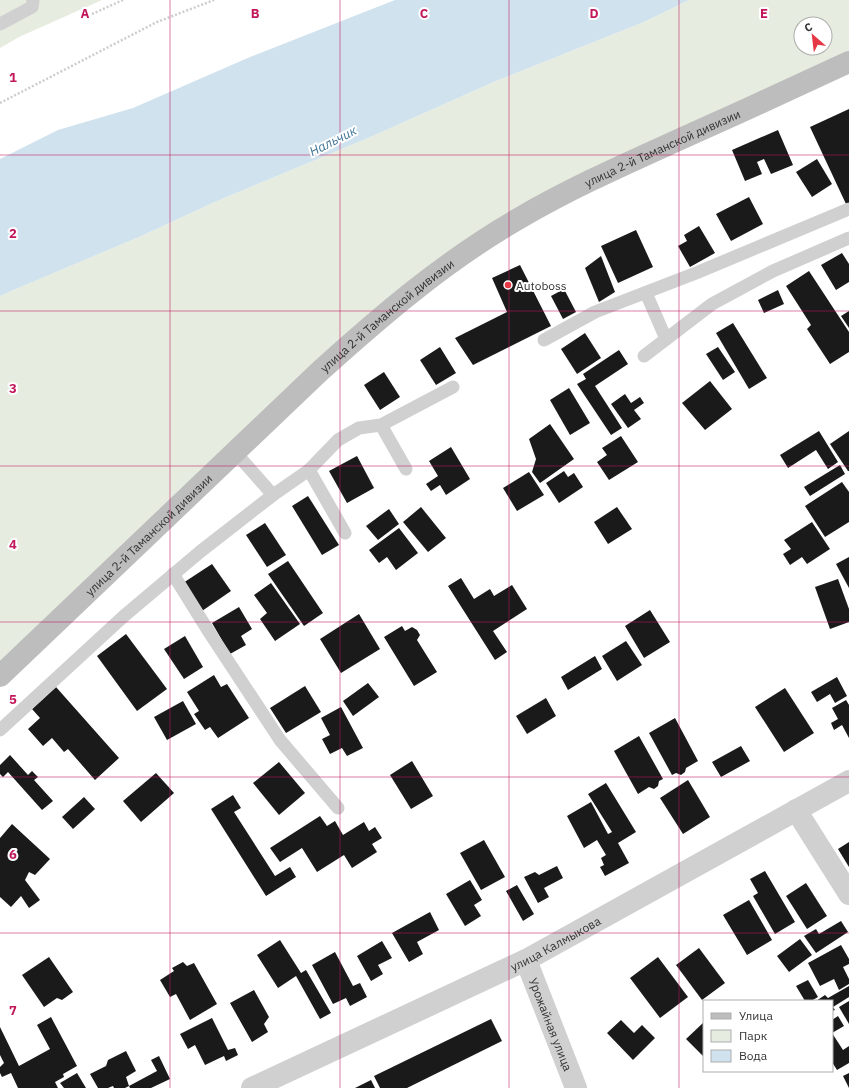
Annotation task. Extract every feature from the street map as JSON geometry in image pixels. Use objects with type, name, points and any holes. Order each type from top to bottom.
[{"type":"main road","name":"улица 2-й Таманской дивизии","points":[[0,676],[319,372],[365,330],[415,289],[461,255],[511,223],[594,178],[849,62]]},
{"type":"street","name":"улица Калмыкова","points":[[252,1088],[276,1083],[526,960],[849,781]]},
{"type":"street","points":[[796,810],[849,894]]},
{"type":"street","name":"Урожайная улица","points":[[526,960],[576,1088]]},
{"type":"lane","points":[[0,24],[32,6],[33,0]]},
{"type":"lane","points":[[544,340],[595,312],[646,293],[849,209]]},
{"type":"lane","points":[[644,356],[712,304],[773,271],[849,238]]},
{"type":"lane","points":[[646,293],[666,339]]},
{"type":"lane","points":[[0,730],[124,616],[200,551],[273,495],[309,470],[338,440],[359,428],[381,425],[453,387]]},
{"type":"lane","points":[[381,425],[406,469]]},
{"type":"lane","points":[[235,452],[273,495]]},
{"type":"lane","points":[[309,470],[345,533]]},
{"type":"lane","points":[[173,574],[280,740],[338,808]]},
{"type":"path","points":[[92,14],[123,0]]},
{"type":"path","points":[[0,103],[156,22],[214,0]]},
{"type":"green space","points":[[0,0],[102,0],[19,37],[0,48]]},
{"type":"green space","points":[[689,0],[849,0],[849,62],[461,255],[0,676],[0,296],[139,237],[217,201],[368,138],[496,81],[644,22]]},
{"type":"water","name":"Нальчик","points":[[395,0],[689,0],[644,22],[496,81],[368,138],[217,201],[139,237],[0,296],[0,159],[58,130],[133,108],[250,57]]},
{"type":"building","points":[[849,109],[849,203],[846,204],[810,127]]},
{"type":"building","points":[[778,130],[793,165],[771,174],[764,159],[757,162],[762,174],[745,181],[732,150]]},
{"type":"building","points":[[817,159],[832,184],[812,197],[796,172]]},
{"type":"building","points":[[749,197],[763,224],[731,241],[716,214]]},
{"type":"building","points":[[699,226],[715,253],[690,267],[678,246],[687,241],[684,235]]},
{"type":"building","points":[[636,230],[653,267],[618,283],[601,246]]},
{"type":"building","points":[[842,253],[849,264],[849,282],[836,290],[821,265]]},
{"type":"building","points":[[601,256],[615,292],[599,302],[585,268]]},
{"type":"building","points":[[520,265],[551,326],[473,365],[455,338],[507,312],[492,278]]},
{"type":"building","points":[[809,271],[849,332],[849,352],[830,364],[807,329],[811,325],[786,286]]},
{"type":"building","points":[[564,289],[576,312],[563,319],[551,296]]},
{"type":"building","points":[[778,290],[784,304],[764,313],[758,300]]},
{"type":"building","points":[[849,311],[849,328],[841,316]]},
{"type":"building","points":[[733,323],[767,378],[749,389],[716,333]]},
{"type":"building","points":[[585,333],[601,358],[577,374],[561,349]]},
{"type":"building","points":[[440,347],[456,373],[436,385],[420,360]]},
{"type":"building","points":[[718,347],[735,372],[723,380],[706,354]]},
{"type":"building","points":[[619,350],[628,364],[595,386],[622,428],[611,435],[577,384],[586,379],[583,374]]},
{"type":"building","points":[[384,372],[400,397],[380,410],[364,385]]},
{"type":"building","points":[[710,381],[732,409],[705,430],[682,403]]},
{"type":"building","points":[[569,388],[590,423],[570,435],[550,400]]},
{"type":"building","points":[[625,394],[631,403],[640,397],[644,403],[634,410],[641,419],[628,428],[611,404]]},
{"type":"building","points":[[550,424],[574,459],[540,483],[532,472],[536,459],[529,439]]},
{"type":"building","points":[[819,431],[838,462],[828,469],[816,450],[788,468],[780,455]]},
{"type":"building","points":[[849,431],[849,471],[848,471],[830,444]]},
{"type":"building","points":[[621,436],[638,462],[609,480],[597,462],[607,455],[602,448]]},
{"type":"building","points":[[451,447],[470,479],[446,495],[440,485],[431,491],[426,484],[438,476],[429,461]]},
{"type":"building","points":[[357,456],[374,488],[347,503],[329,471]]},
{"type":"building","points":[[840,465],[845,474],[810,496],[804,487]]},
{"type":"building","points":[[564,471],[568,477],[574,473],[583,487],[559,503],[546,483]]},
{"type":"building","points":[[529,472],[544,495],[517,511],[503,488]]},
{"type":"building","points":[[842,482],[849,492],[849,522],[825,537],[805,506]]},
{"type":"building","points":[[308,496],[339,545],[322,555],[292,506]]},
{"type":"building","points":[[421,507],[446,538],[428,552],[403,522]]},
{"type":"building","points":[[617,507],[632,529],[608,544],[594,522]]},
{"type":"building","points":[[389,509],[399,524],[378,540],[366,526]]},
{"type":"building","points":[[812,522],[830,549],[807,564],[802,557],[790,565],[783,554],[791,549],[784,540]]},
{"type":"building","points":[[265,523],[286,555],[267,567],[246,535]]},
{"type":"building","points":[[399,528],[418,553],[396,570],[387,557],[379,563],[369,550]]},
{"type":"building","points":[[849,557],[849,588],[836,564]]},
{"type":"building","points":[[288,561],[323,613],[304,626],[268,574]]},
{"type":"building","points":[[212,564],[231,591],[202,611],[183,583]]},
{"type":"building","points":[[461,578],[474,599],[490,589],[494,596],[512,585],[527,609],[493,631],[507,652],[495,660],[448,586]]},
{"type":"building","points":[[838,579],[849,609],[849,622],[830,629],[815,587]]},
{"type":"building","points":[[271,583],[300,624],[275,641],[260,619],[267,613],[254,595]]},
{"type":"building","points":[[239,607],[252,629],[241,636],[246,645],[230,654],[212,623]]},
{"type":"building","points":[[650,610],[670,642],[644,658],[625,626]]},
{"type":"building","points":[[359,614],[380,649],[341,673],[320,639]]},
{"type":"building","points":[[402,626],[405,631],[412,627],[417,630],[420,635],[417,640],[437,672],[414,686],[384,637]]},
{"type":"building","points":[[126,634],[167,689],[137,711],[97,656]]},
{"type":"building","points":[[185,636],[203,667],[184,679],[164,649]]},
{"type":"building","points":[[626,641],[642,665],[617,681],[602,656]]},
{"type":"building","points":[[595,656],[602,669],[568,690],[561,677]]},
{"type":"building","points":[[214,675],[221,687],[227,684],[249,718],[218,738],[210,727],[205,730],[194,714],[199,711],[187,692]]},
{"type":"building","points":[[837,677],[847,696],[835,703],[830,694],[817,702],[811,692]]},
{"type":"building","points":[[368,683],[379,697],[353,716],[343,701]]},
{"type":"building","points":[[305,686],[321,712],[286,733],[270,708]]},
{"type":"building","points":[[56,687],[119,758],[95,780],[68,749],[64,752],[52,738],[43,746],[28,729],[40,718],[32,709]]},
{"type":"building","points":[[785,688],[814,733],[784,752],[755,707]]},
{"type":"building","points":[[546,698],[556,716],[527,734],[516,716]]},
{"type":"building","points":[[846,700],[849,705],[849,738],[842,725],[834,730],[831,723],[838,719],[832,708]]},
{"type":"building","points":[[183,701],[196,724],[167,740],[154,717]]},
{"type":"building","points":[[341,707],[363,748],[347,756],[342,748],[330,754],[322,739],[330,735],[321,718]]},
{"type":"building","points":[[675,718],[698,761],[686,768],[685,772],[681,775],[676,773],[672,775],[649,733]]},
{"type":"building","points":[[639,736],[663,779],[659,781],[658,786],[654,789],[649,787],[638,794],[614,751]]},
{"type":"building","points":[[741,746],[750,761],[721,777],[712,762]]},
{"type":"building","points":[[10,755],[28,775],[32,771],[38,777],[34,780],[53,801],[42,810],[8,772],[3,777],[0,774],[0,765]]},
{"type":"building","points":[[412,761],[433,796],[411,809],[390,775]]},
{"type":"building","points":[[279,762],[305,793],[279,815],[253,783]]},
{"type":"building","points":[[156,773],[174,793],[141,822],[123,801]]},
{"type":"building","points":[[688,780],[710,817],[683,834],[660,798]]},
{"type":"building","points":[[606,783],[636,832],[618,843],[629,863],[605,876],[600,867],[604,865],[601,858],[606,855],[597,840],[584,848],[567,816],[591,802],[608,834],[612,832],[588,794]]},
{"type":"building","points":[[233,795],[241,808],[234,812],[275,876],[290,867],[296,877],[266,896],[211,809]]},
{"type":"building","points":[[84,797],[95,809],[73,829],[62,817]]},
{"type":"building","points":[[320,816],[327,826],[335,821],[343,835],[364,822],[369,831],[375,827],[382,838],[372,844],[377,852],[352,868],[344,855],[317,872],[302,848],[280,862],[270,848]]},
{"type":"building","points":[[12,824],[50,859],[35,875],[29,872],[25,880],[40,900],[29,908],[21,896],[11,907],[0,897],[0,838]]},
{"type":"building","points":[[484,840],[505,877],[481,890],[460,853]]},
{"type":"building","points":[[849,842],[849,867],[838,849]]},
{"type":"building","points":[[557,866],[563,878],[544,888],[549,897],[538,903],[524,877],[535,872],[539,875]]},
{"type":"building","points":[[765,871],[795,922],[775,934],[753,896],[758,893],[750,879]]},
{"type":"building","points":[[470,880],[482,900],[474,905],[481,916],[465,926],[446,894]]},
{"type":"building","points":[[806,883],[827,916],[807,929],[786,896]]},
{"type":"building","points":[[517,885],[534,914],[523,921],[506,891]]},
{"type":"building","points":[[749,900],[772,940],[747,955],[723,915]]},
{"type":"building","points":[[430,912],[439,930],[417,942],[423,954],[409,962],[392,933]]},
{"type":"building","points":[[841,921],[848,932],[816,953],[804,936],[816,929],[819,934]]},
{"type":"building","points":[[800,939],[812,955],[789,972],[777,956]]},
{"type":"building","points":[[280,940],[301,973],[306,970],[331,1013],[320,1019],[296,976],[278,988],[257,955]]},
{"type":"building","points":[[382,941],[392,958],[378,965],[383,974],[371,981],[357,956]]},
{"type":"building","points":[[841,945],[849,959],[849,964],[843,967],[849,979],[849,984],[839,990],[834,979],[820,986],[808,963]]},
{"type":"building","points":[[699,948],[725,983],[702,1000],[676,965]]},
{"type":"building","points":[[335,952],[353,986],[360,983],[367,997],[350,1006],[346,998],[333,1004],[312,965]]},
{"type":"building","points":[[49,957],[73,992],[62,1000],[57,998],[44,1007],[22,975]]},
{"type":"building","points":[[658,957],[688,997],[660,1018],[630,978]]},
{"type":"building","points":[[183,962],[187,966],[194,963],[217,1004],[190,1020],[176,994],[170,997],[160,980],[174,971],[172,968]]},
{"type":"building","points":[[808,980],[818,997],[813,1000],[804,1000],[796,986]]},
{"type":"building","points":[[849,986],[849,997],[833,1007],[833,1000],[818,1000],[825,995],[828,998]]},
{"type":"building","points":[[254,990],[269,1017],[264,1024],[268,1032],[252,1042],[230,1003]]},
{"type":"building","points":[[849,1001],[849,1024],[839,1007]]},
{"type":"building","points":[[838,1016],[844,1026],[833,1032],[833,1019]]},
{"type":"building","points":[[51,1017],[77,1066],[63,1074],[64,1077],[55,1082],[58,1088],[18,1088],[11,1073],[2,1077],[0,1073],[0,1067],[4,1063],[0,1055],[0,1027],[19,1066],[50,1049],[37,1025]]},
{"type":"building","points":[[212,1018],[228,1050],[235,1048],[238,1055],[226,1061],[224,1056],[205,1065],[195,1045],[188,1049],[180,1034]]},
{"type":"building","points":[[491,1019],[502,1041],[407,1088],[380,1088],[374,1076]]},
{"type":"building","points":[[621,1020],[634,1033],[642,1025],[655,1038],[633,1060],[607,1033]]},
{"type":"building","points":[[703,1023],[703,1056],[686,1039]]},
{"type":"building","points":[[833,1035],[843,1050],[849,1046],[849,1063],[837,1070],[833,1064]]},
{"type":"building","points":[[126,1051],[136,1071],[126,1077],[129,1086],[125,1088],[114,1088],[113,1086],[108,1088],[98,1088],[90,1074],[106,1066],[108,1060]]},
{"type":"building","points":[[159,1056],[170,1079],[151,1088],[130,1088],[129,1086],[157,1071],[151,1060]]},
{"type":"building","points":[[77,1073],[86,1088],[64,1088],[60,1083]]},
{"type":"building","points":[[849,1073],[849,1088],[843,1076]]},
{"type":"building","points":[[371,1080],[375,1088],[355,1088]]},
{"type":"place","name":"Autoboss","points":[[508,285]]}]
